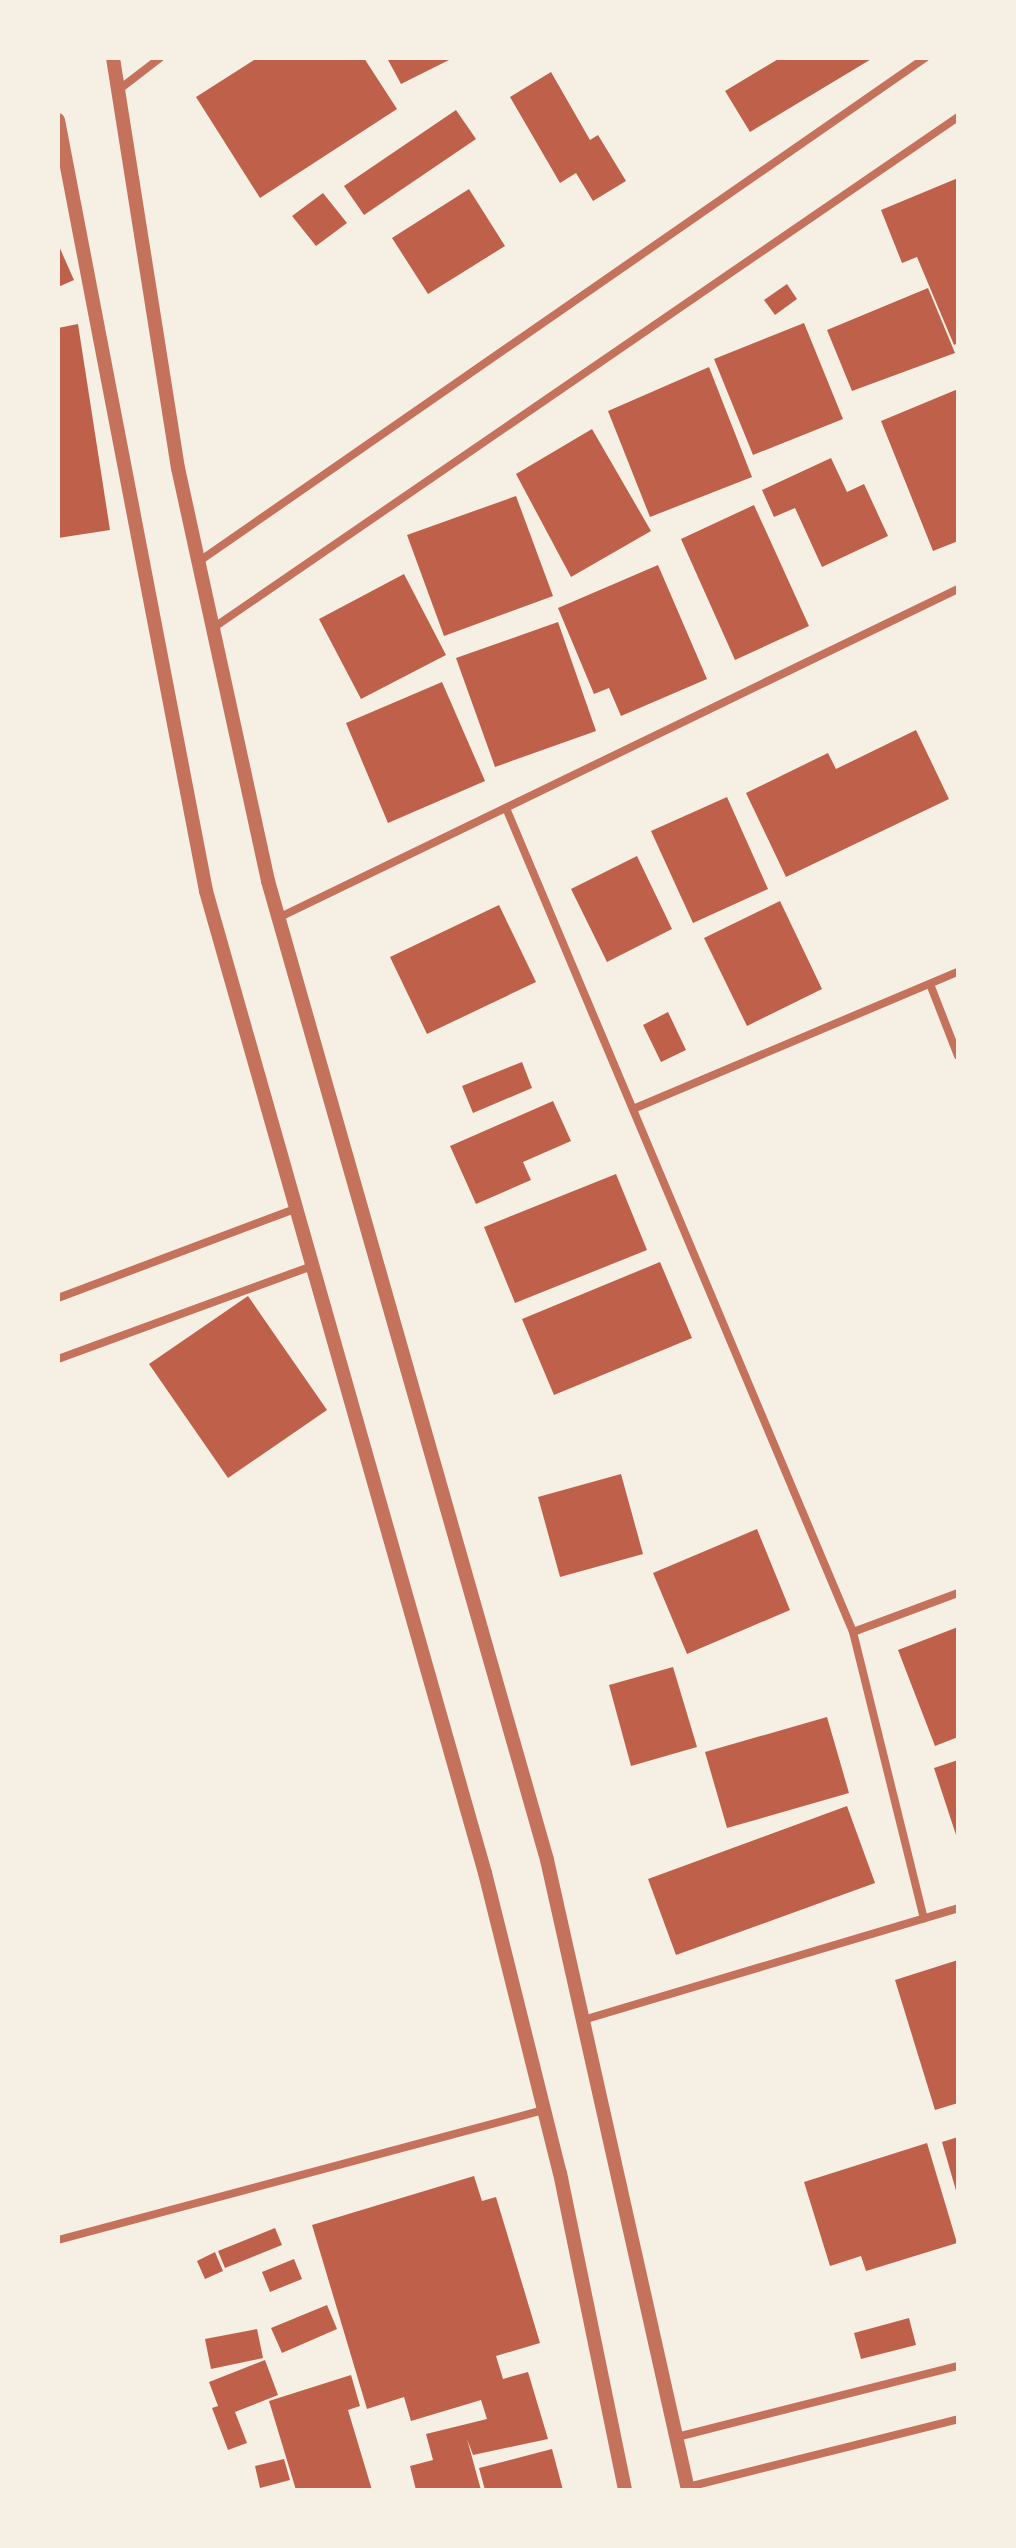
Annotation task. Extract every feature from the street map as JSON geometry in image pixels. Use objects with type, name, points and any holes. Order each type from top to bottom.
[{"type":"street","points":[[113,58],[178,468],[278,918],[547,1860],[688,2489],[958,2419]]},
{"type":"street","points":[[117,91],[160,58]]},
{"type":"street","points":[[198,562],[925,58]]},
{"type":"street","points":[[213,628],[958,117]]},
{"type":"street","points":[[58,120],[206,891],[485,1873],[544,2110],[625,2490]]},
{"type":"street","points":[[278,918],[958,589]]},
{"type":"street","points":[[506,808],[853,1632],[924,1918]]},
{"type":"street","points":[[633,1109],[958,972]]},
{"type":"street","points":[[930,984],[958,1056]]},
{"type":"street","points":[[58,1298],[295,1209]]},
{"type":"street","points":[[58,1359],[312,1266]]},
{"type":"street","points":[[853,1632],[958,1593]]},
{"type":"street","points":[[583,2020],[958,1908]]},
{"type":"street","points":[[58,2240],[544,2110]]},
{"type":"street","points":[[677,2437],[958,2366]]},
{"type":"building","points":[[257,58],[364,58],[397,109],[260,198],[196,97]]},
{"type":"building","points":[[387,58],[453,58],[401,84]]},
{"type":"building","points":[[780,58],[873,58],[750,132],[725,91]]},
{"type":"building","points":[[551,72],[590,140],[598,135],[626,181],[593,201],[576,173],[560,183],[510,97]]},
{"type":"building","points":[[456,110],[476,139],[364,215],[344,186]]},
{"type":"building","points":[[958,178],[958,343],[954,345],[917,257],[902,263],[881,210]]},
{"type":"building","points":[[469,189],[505,246],[428,294],[392,238]]},
{"type":"building","points":[[323,193],[347,223],[316,246],[292,216]]},
{"type":"building","points":[[58,244],[74,280],[58,287]]},
{"type":"building","points":[[787,284],[797,299],[775,315],[764,300]]},
{"type":"building","points":[[928,288],[955,353],[852,391],[827,330]]},
{"type":"building","points":[[804,323],[843,419],[753,455],[714,359]]},
{"type":"building","points":[[78,324],[110,530],[58,538],[58,328]]},
{"type":"building","points":[[709,367],[752,477],[650,517],[608,411]]},
{"type":"building","points":[[958,389],[958,541],[933,551],[881,421]]},
{"type":"building","points":[[592,429],[651,531],[571,577],[516,474]]},
{"type":"building","points":[[831,458],[847,492],[864,484],[888,536],[822,567],[795,508],[774,517],[762,490]]},
{"type":"building","points":[[516,496],[553,596],[444,636],[407,535]]},
{"type":"building","points":[[754,505],[809,626],[735,660],[681,539]]},
{"type":"building","points":[[658,565],[707,679],[621,716],[609,688],[594,694],[558,608]]},
{"type":"building","points":[[404,574],[446,655],[361,699],[319,619]]},
{"type":"building","points":[[558,622],[596,731],[495,767],[456,658]]},
{"type":"building","points":[[442,682],[485,781],[388,823],[346,723]]},
{"type":"building","points":[[916,730],[949,799],[786,877],[746,793],[828,753],[836,769]]},
{"type":"building","points":[[727,797],[768,889],[693,923],[651,831]]},
{"type":"building","points":[[637,856],[672,929],[607,962],[571,889]]},
{"type":"building","points":[[780,901],[822,989],[747,1026],[704,938]]},
{"type":"building","points":[[499,905],[536,982],[427,1034],[390,957]]},
{"type":"building","points":[[668,1012],[686,1050],[661,1062],[643,1025]]},
{"type":"building","points":[[522,1062],[532,1088],[473,1113],[462,1086]]},
{"type":"building","points":[[553,1101],[571,1141],[523,1162],[531,1180],[476,1204],[450,1146]]},
{"type":"building","points":[[616,1174],[647,1250],[515,1303],[484,1227]]},
{"type":"building","points":[[660,1262],[692,1338],[554,1395],[522,1319]]},
{"type":"building","points":[[248,1296],[327,1410],[228,1478],[149,1364]]},
{"type":"building","points":[[621,1474],[643,1554],[560,1577],[538,1497]]},
{"type":"building","points":[[757,1529],[790,1610],[687,1654],[653,1573]]},
{"type":"building","points":[[958,1627],[958,1737],[935,1746],[898,1650]]},
{"type":"building","points":[[673,1667],[697,1747],[631,1766],[609,1685]]},
{"type":"building","points":[[827,1717],[849,1793],[727,1828],[705,1752]]},
{"type":"building","points":[[958,1760],[958,1838],[957,1838],[934,1768]]},
{"type":"building","points":[[847,1806],[875,1883],[676,1955],[648,1879]]},
{"type":"building","points":[[958,1960],[958,2103],[935,2110],[895,1980]]},
{"type":"building","points":[[958,2137],[958,2194],[957,2194],[942,2142]]},
{"type":"building","points":[[927,2143],[957,2243],[866,2271],[861,2256],[830,2266],[804,2182]]},
{"type":"building","points":[[474,2176],[482,2201],[496,2197],[540,2343],[496,2356],[503,2379],[528,2372],[548,2439],[473,2455],[467,2439],[481,2490],[416,2490],[410,2466],[433,2460],[426,2434],[487,2419],[481,2400],[411,2421],[404,2397],[367,2409],[312,2225]]},
{"type":"building","points":[[275,2228],[282,2245],[225,2268],[218,2251]]},
{"type":"building","points":[[215,2252],[223,2271],[205,2279],[197,2261]]},
{"type":"building","points":[[294,2259],[302,2279],[270,2292],[262,2272]]},
{"type":"building","points":[[327,2305],[337,2329],[282,2353],[271,2328]]},
{"type":"building","points":[[909,2318],[916,2345],[861,2359],[854,2333]]},
{"type":"building","points":[[257,2329],[263,2358],[211,2369],[205,2339]]},
{"type":"building","points":[[265,2360],[278,2395],[235,2412],[247,2443],[228,2450],[212,2408],[218,2406],[209,2382]]},
{"type":"building","points":[[351,2375],[360,2406],[348,2410],[372,2490],[296,2490],[269,2401]]},
{"type":"building","points":[[552,2449],[563,2490],[485,2490],[479,2468]]},
{"type":"building","points":[[284,2459],[290,2480],[260,2488],[255,2466]]}]
